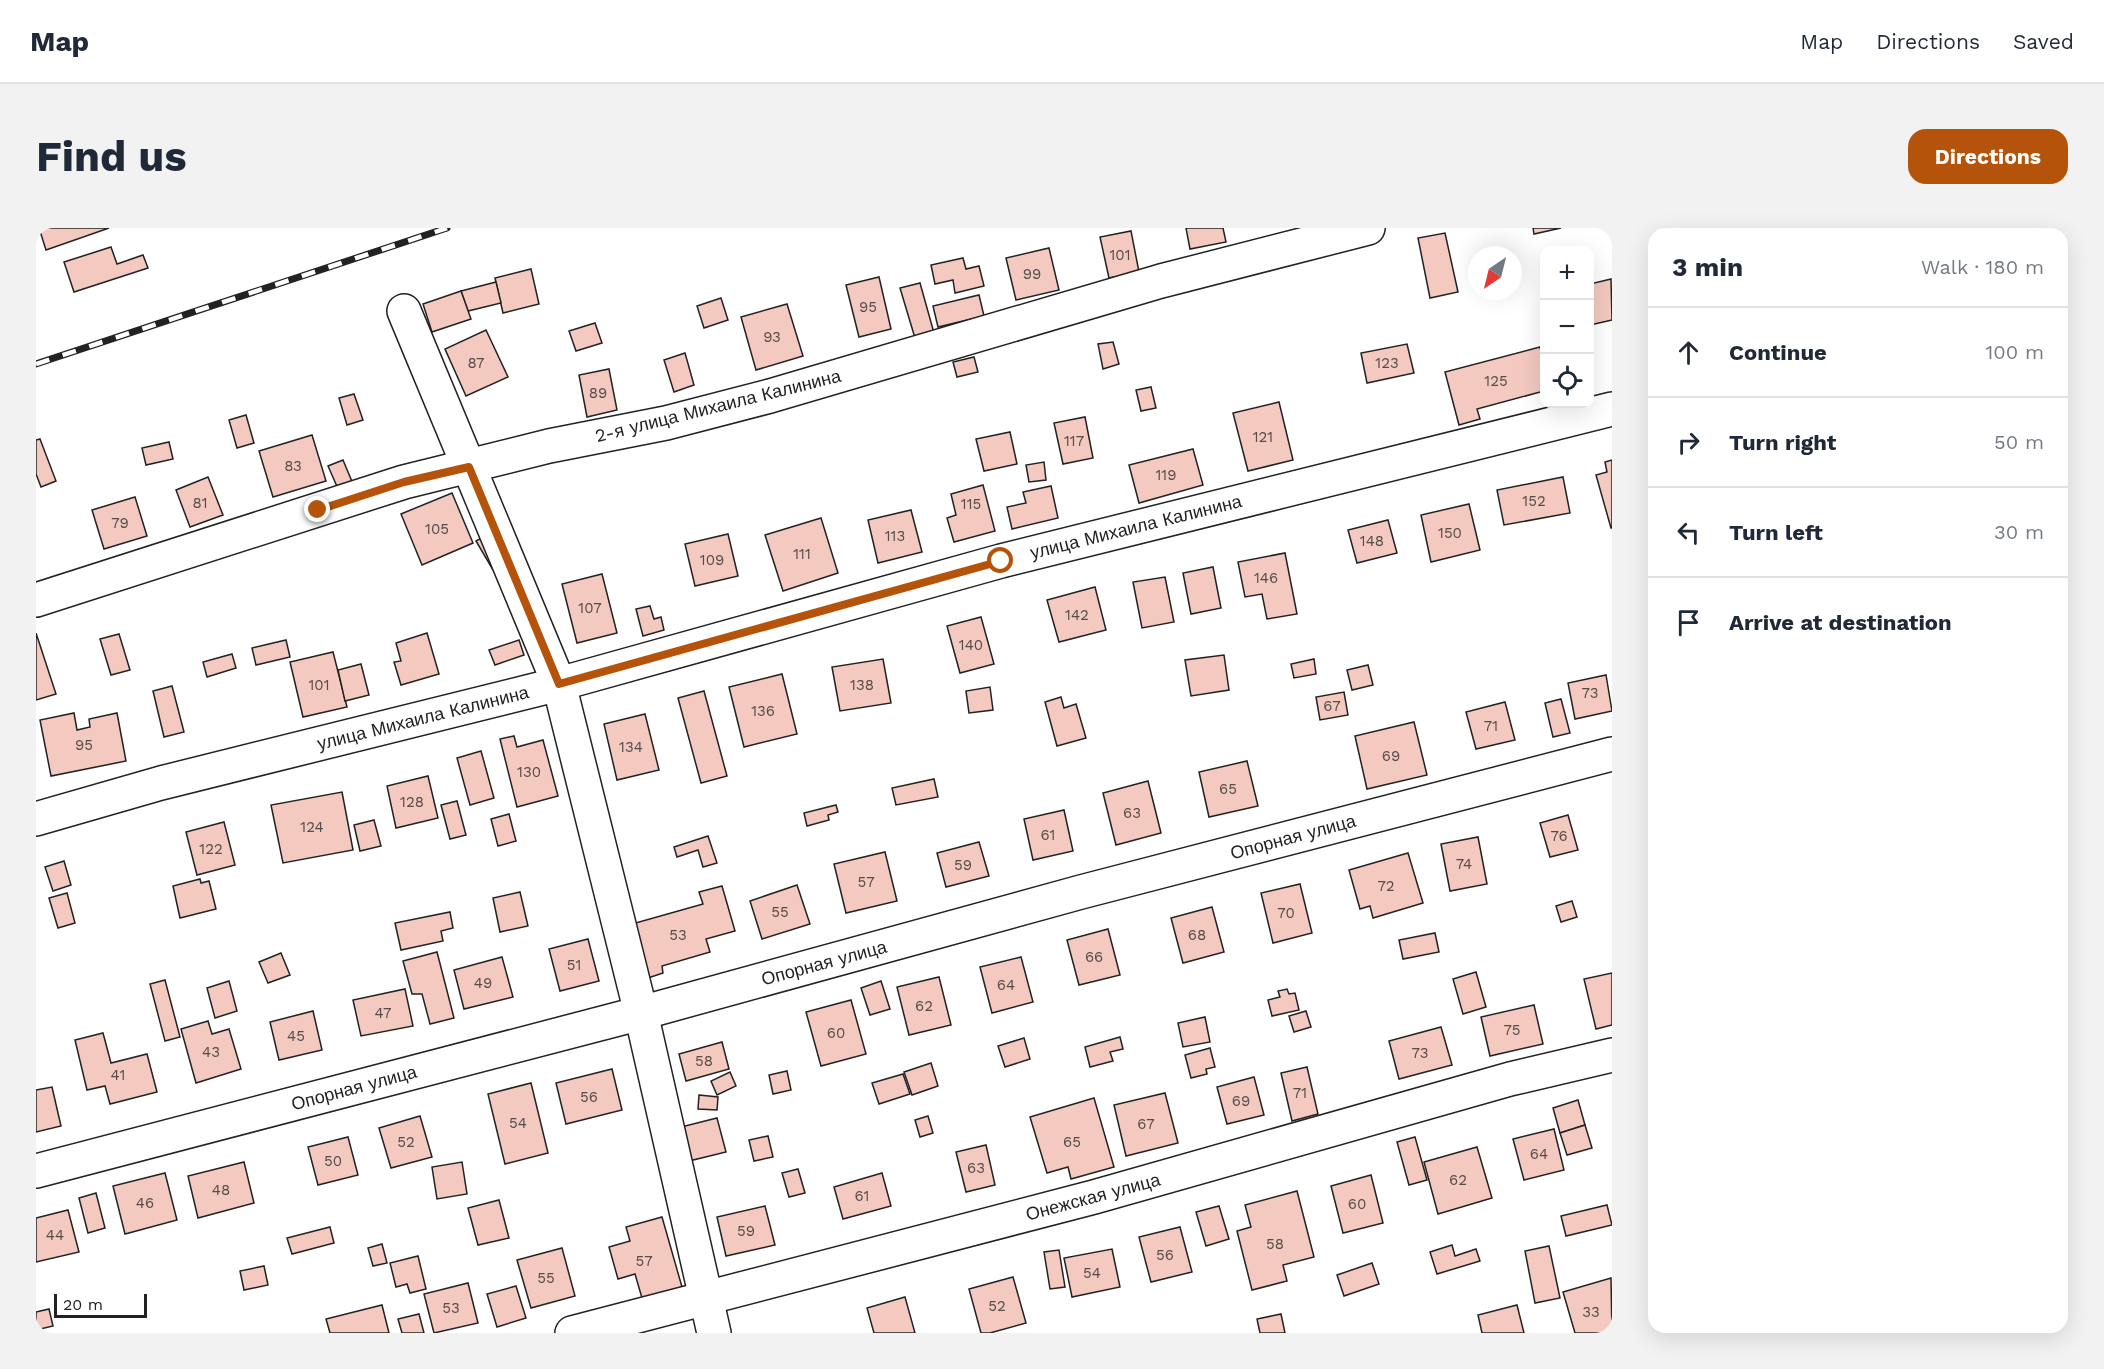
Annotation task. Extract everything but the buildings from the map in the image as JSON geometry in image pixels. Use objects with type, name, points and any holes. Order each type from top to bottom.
[{"type":"street","name":"2-я улица Михаила Калинина","points":[[36,600],[404,482],[549,446],[666,423],[770,396],[1161,281],[1368,228]]},
{"type":"street","points":[[404,311],[559,684],[642,1013],[714,1333]]},
{"type":"street","name":"улица Михаила Калинина","points":[[36,819],[161,783],[559,684],[1001,561],[1612,409]]},
{"type":"street","name":"Опорная улица","points":[[36,1171],[642,1013],[1081,892],[1612,754]]},
{"type":"street","name":"Онежская улица","points":[[572,1333],[1095,1197],[1510,1079],[1612,1055]]},
{"type":"railway","points":[[36,364],[447,228]]},
{"type":"route","points":[[318,510],[404,482],[469,467],[559,684],[1001,561]]}]
